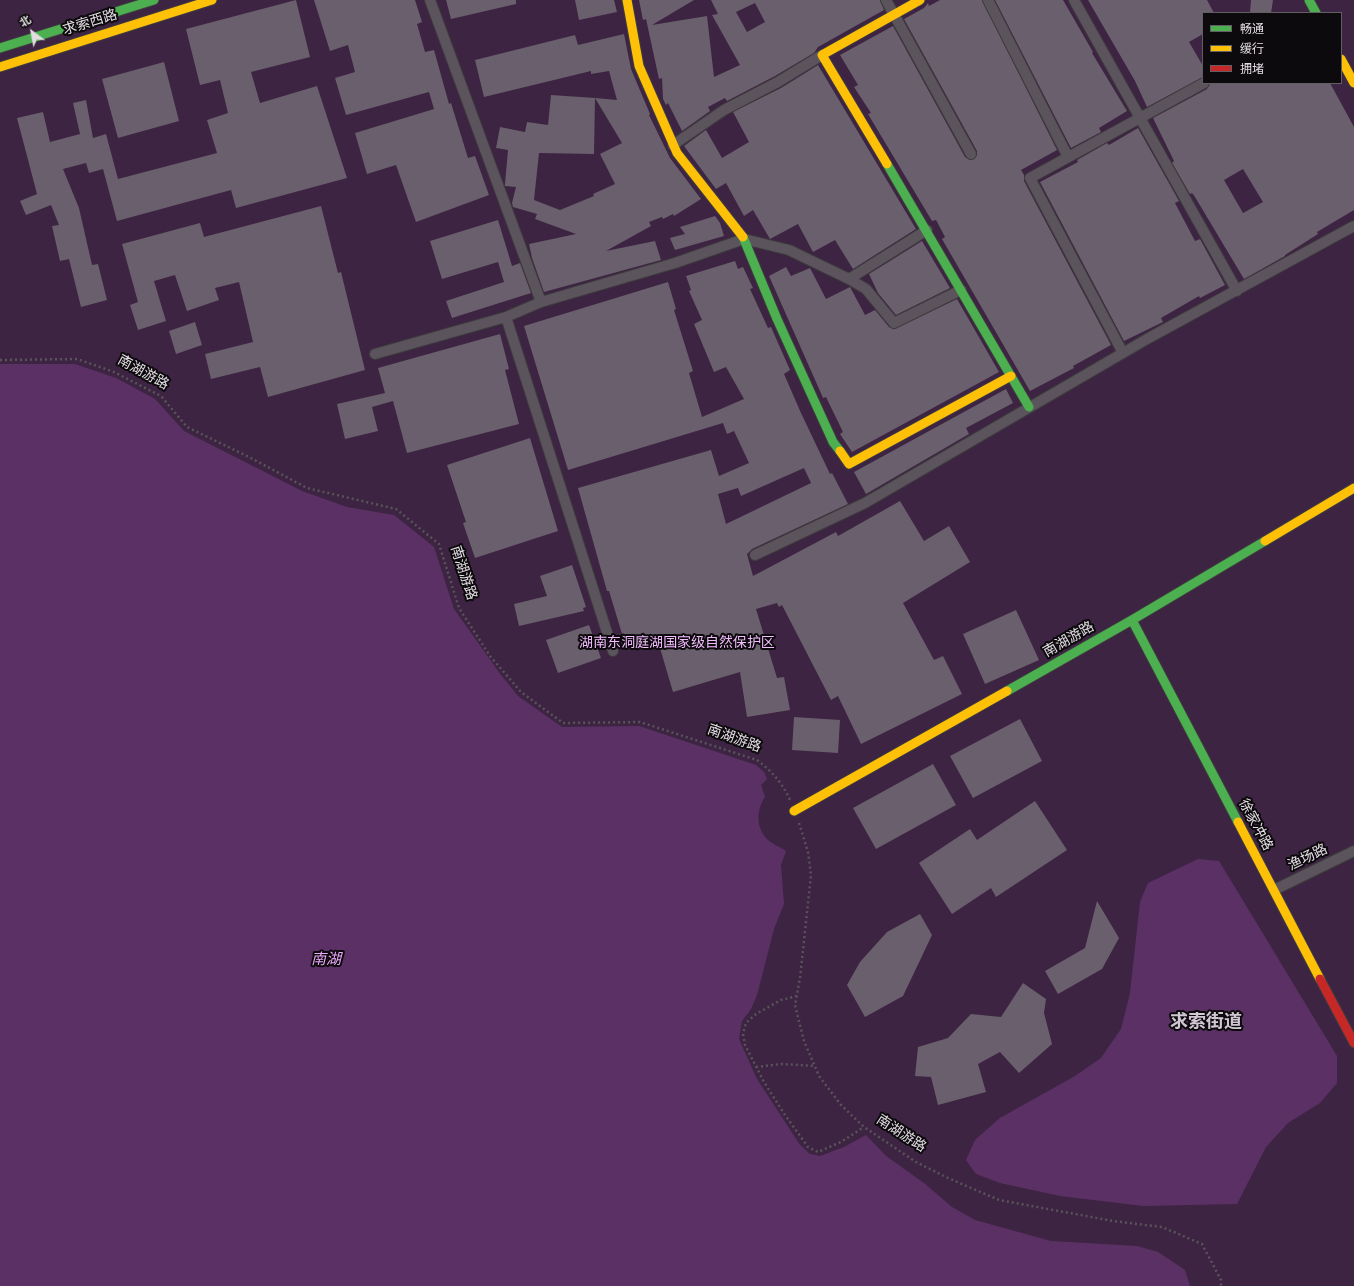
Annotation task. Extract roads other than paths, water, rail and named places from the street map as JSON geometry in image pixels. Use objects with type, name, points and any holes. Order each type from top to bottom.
[{"type":"street","name":"求索西路","points":[[0,48],[154,0]]},
{"type":"street","name":"求索西路","points":[[0,66],[187,4],[212,0]]},
{"type":"street","points":[[430,0],[541,302]]},
{"type":"street","points":[[627,0],[639,66],[673,145],[677,153],[744,239],[777,319],[833,442],[849,464],[1011,376]]},
{"type":"street","points":[[886,0],[971,154]]},
{"type":"street","points":[[673,145],[724,110],[778,82],[822,55],[920,0]]},
{"type":"street","points":[[988,0],[1068,157]]},
{"type":"street","points":[[1074,0],[1237,291]]},
{"type":"street","points":[[1309,0],[1315,12]]},
{"type":"street","points":[[822,55],[927,230],[1029,407]]},
{"type":"street","points":[[1342,61],[1354,83]]},
{"type":"street","points":[[1123,353],[1030,178],[1139,117],[1202,84]]},
{"type":"street","points":[[755,555],[865,503],[1123,353],[1354,226]]},
{"type":"street","points":[[849,279],[927,230]]},
{"type":"street","points":[[376,354],[506,317],[541,302],[675,263],[744,239],[789,250],[849,279],[866,289],[894,323],[961,290]]},
{"type":"street","points":[[506,317],[613,651]]},
{"type":"street","name":"南湖游路","points":[[794,812],[1132,620],[1354,488]]},
{"type":"street","name":"徐家冲路","points":[[1132,620],[1354,1044]]},
{"type":"street","name":"渔场路","points":[[1274,890],[1354,851]]},
{"type":"water","name":"南湖","points":[[0,364],[75,364],[116,378],[155,399],[184,431],[302,491],[347,507],[394,515],[434,547],[454,609],[501,675],[518,696],[562,727],[639,726],[756,765],[764,772],[767,779],[761,785],[765,797],[760,807],[758,818],[760,829],[769,841],[786,851],[781,865],[784,904],[774,929],[757,995],[751,1009],[742,1021],[739,1039],[757,1079],[800,1145],[810,1154],[820,1156],[844,1147],[866,1135],[886,1156],[924,1183],[952,1207],[975,1220],[1051,1241],[1137,1246],[1158,1252],[1185,1270],[1190,1286],[0,1286]]},
{"type":"water","points":[[1198,859],[1219,861],[1337,1056],[1337,1083],[1320,1103],[1288,1123],[1266,1147],[1237,1204],[1143,1206],[1060,1196],[1000,1183],[976,1174],[966,1160],[975,1140],[1000,1118],[1075,1076],[1101,1058],[1121,1029],[1130,993],[1140,902],[1148,883]]},
{"type":"district","name":"求索街道","points":[[1206,1022]]},
{"type":"park label","name":"湖南东洞庭湖国家级自然保护区","points":[[677,643]]}]
